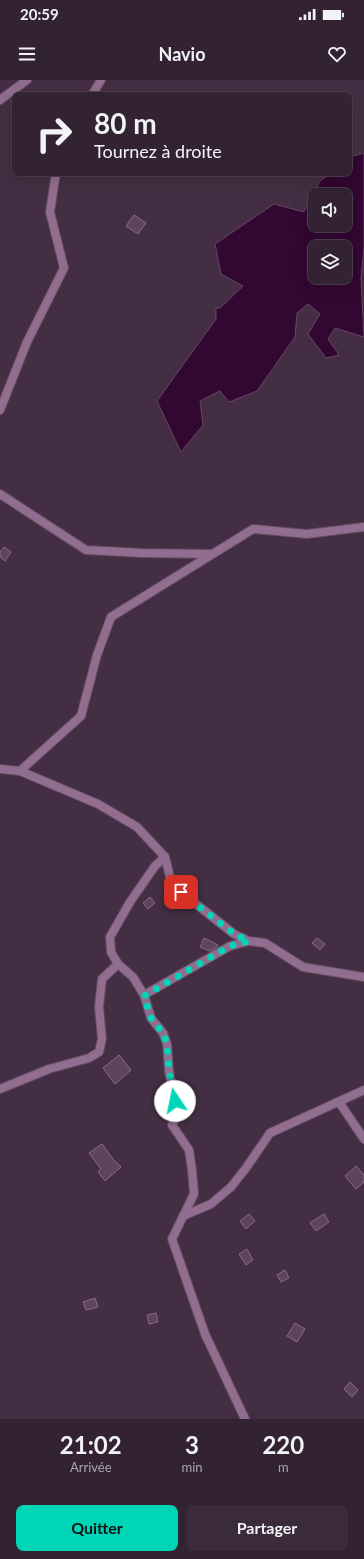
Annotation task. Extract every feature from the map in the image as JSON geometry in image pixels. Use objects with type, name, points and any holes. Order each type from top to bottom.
[{"type":"street","points":[[0,100],[27,80]]},
{"type":"street","points":[[94,92],[101,80]]},
{"type":"street","points":[[0,410],[28,342],[64,268],[50,212],[56,176]]},
{"type":"street","points":[[0,494],[86,550],[142,553],[211,554]]},
{"type":"street","points":[[20,770],[81,716],[97,655],[111,617],[253,529],[307,534],[364,528]]},
{"type":"street","points":[[0,769],[20,770],[98,804],[137,827],[164,857],[172,885],[234,934],[249,941],[265,943],[303,967],[364,977]]},
{"type":"street","points":[[164,857],[155,866],[130,902],[110,937],[110,952],[118,964],[133,977],[144,996],[151,1018],[163,1033],[167,1044],[169,1071],[177,1115],[172,1125],[189,1150],[194,1194],[172,1240],[205,1334],[245,1419]]},
{"type":"street","points":[[144,996],[230,946],[249,941]]},
{"type":"street","points":[[0,1088],[49,1069],[89,1058],[99,1052],[102,1039],[99,1007],[102,979],[118,964]]},
{"type":"street","points":[[183,1216],[211,1204],[231,1187],[270,1133],[364,1090]]},
{"type":"street","points":[[339,1102],[364,1139]]},
{"type":"shaded area","points":[[364,153],[364,247],[361,278],[364,337],[335,328],[328,339],[339,355],[326,358],[308,334],[320,314],[308,304],[297,313],[295,337],[257,391],[229,402],[220,391],[200,401],[203,425],[181,452],[157,401],[216,319],[216,308],[220,308],[243,286],[221,274],[215,244],[274,204],[304,212],[308,204],[308,232],[352,232],[352,188],[316,188],[320,181],[327,176],[352,176],[352,157]]},
{"type":"building","points":[[134,215],[146,223],[138,234],[126,226]]},
{"type":"building","points":[[4,547],[11,552],[5,561],[0,557],[0,552]]},
{"type":"building","points":[[150,897],[155,903],[148,909],[143,903]]},
{"type":"building","points":[[204,938],[218,945],[217,947],[210,951],[200,947]]},
{"type":"building","points":[[317,938],[325,944],[320,950],[312,943]]},
{"type":"building","points":[[119,1055],[131,1070],[115,1084],[103,1068]]},
{"type":"building","points":[[102,1144],[121,1167],[105,1181],[98,1172],[101,1169],[89,1153]]},
{"type":"building","points":[[356,1166],[364,1175],[364,1182],[356,1189],[345,1176]]},
{"type":"building","points":[[249,1214],[255,1221],[246,1229],[240,1221]]},
{"type":"building","points":[[324,1214],[329,1222],[316,1231],[310,1223]]},
{"type":"building","points":[[247,1249],[253,1260],[246,1265],[239,1254]]},
{"type":"building","points":[[285,1270],[289,1278],[281,1282],[277,1275]]},
{"type":"building","points":[[95,1298],[98,1307],[86,1310],[83,1302]]},
{"type":"building","points":[[156,1313],[158,1322],[149,1324],[147,1315]]},
{"type":"building","points":[[295,1323],[305,1329],[297,1342],[287,1336]]},
{"type":"building","points":[[350,1382],[358,1390],[352,1397],[344,1389]]},
{"type":"route","points":[[175,1101],[169,1071],[167,1044],[163,1033],[151,1018],[144,996],[230,946],[249,941],[234,934],[200,905],[181,892]]}]
